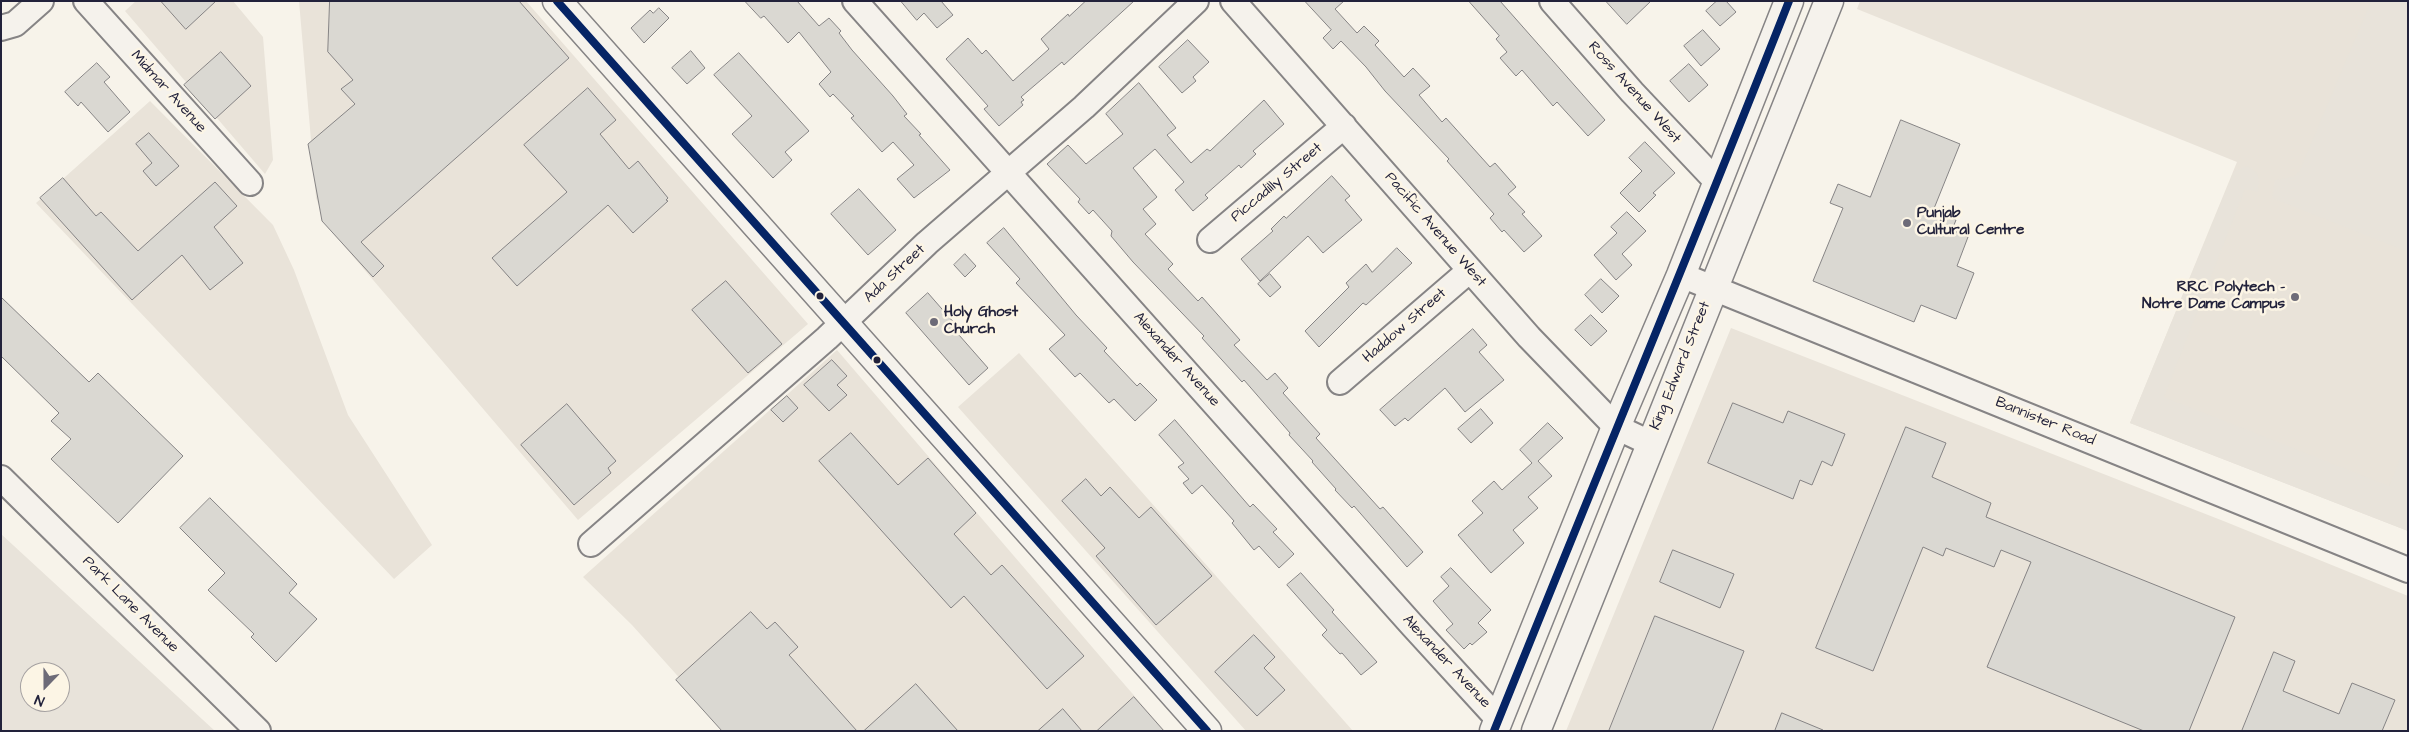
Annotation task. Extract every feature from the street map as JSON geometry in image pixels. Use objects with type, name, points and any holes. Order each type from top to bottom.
[{"type":"main road","points":[[557,1],[1207,731]]},
{"type":"main road","points":[[1496,725],[1616,427],[1681,275],[1789,1]]},
{"type":"main road","name":"King Edward Street","points":[[1536,731],[1712,288],[1829,1]]},
{"type":"street","points":[[1,28],[15,24],[41,1]]},
{"type":"street","name":"Midmar Avenue","points":[[86,1],[250,183]]},
{"type":"street","name":"Alexander Avenue","points":[[855,1],[1405,617],[1496,725]]},
{"type":"street","name":"Ada Street","points":[[591,544],[843,323],[927,243],[1084,107],[1196,1]]},
{"type":"street","name":"Pacific Avenue West","points":[[1233,1],[1530,338],[1616,427],[1650,443]]},
{"type":"street","name":"Ross Avenue West","points":[[1552,1],[1632,92],[1718,182]]},
{"type":"street","name":"Piccadilly Street","points":[[1210,240],[1344,126]]},
{"type":"street","name":"Haddow Street","points":[[1340,382],[1470,270]]},
{"type":"street","name":"Bannister Road","points":[[1681,275],[2408,570]]},
{"type":"street","name":"Park Lane Avenue","points":[[1,478],[258,731]]},
{"type":"shaded area","points":[[136,1],[233,1],[263,37],[273,160],[265,174],[125,11]]},
{"type":"shaded area","points":[[299,1],[526,1],[808,324],[578,520],[327,226],[316,198]]},
{"type":"shaded area","name":"RRC Polytech – Notre Dame Campus","points":[[1860,1],[2408,1],[2408,531],[2130,423],[2237,162],[1857,9]]},
{"type":"shaded area","points":[[2371,1],[2408,1],[2408,252],[2272,198],[2275,180],[2293,177],[2299,172]]},
{"type":"shaded area","points":[[150,101],[273,225],[294,270],[348,415],[432,545],[394,579],[36,203]]},
{"type":"shaded area","points":[[2247,166],[2257,173],[2258,192],[2245,189],[2164,397],[2389,486],[2408,440],[2408,531],[2130,423],[2234,171]]},
{"type":"shaded area","points":[[1731,328],[2226,522],[2408,596],[2408,731],[1566,731]]},
{"type":"shaded area","points":[[837,350],[1165,731],[727,731],[632,625],[583,577]]},
{"type":"shaded area","points":[[1019,353],[1353,731],[1246,731],[958,407]]},
{"type":"shaded area","points":[[1,534],[215,731],[1,731]]},
{"type":"building","points":[[161,1],[216,1],[186,29]]},
{"type":"building","points":[[330,1],[519,1],[569,58],[361,242],[384,266],[373,277],[322,221],[308,144],[355,104],[341,89],[353,80],[328,52]]},
{"type":"building","points":[[745,1],[797,1],[819,26],[829,18],[841,31],[839,33],[852,50],[907,114],[904,116],[921,134],[919,135],[950,170],[914,198],[897,179],[914,165],[893,142],[882,152],[851,118],[854,116],[833,94],[830,97],[819,84],[831,72],[799,32],[788,43],[764,16],[761,18]]},
{"type":"building","points":[[901,1],[941,1],[953,15],[937,28],[924,13],[917,20]]},
{"type":"building","points":[[1086,1],[1134,1],[1064,65],[1062,62],[1021,97],[1024,100],[1021,102],[1023,105],[999,126],[984,109],[988,106],[946,59],[968,38],[982,54],[986,50],[1013,81],[1049,49],[1041,39],[1068,14],[1069,16]]},
{"type":"building","points":[[1305,1],[1344,1],[1335,9],[1357,33],[1364,26],[1379,41],[1375,45],[1404,77],[1413,68],[1430,86],[1419,95],[1442,122],[1446,118],[1490,167],[1495,163],[1516,187],[1508,194],[1525,212],[1522,214],[1542,236],[1524,252],[1504,230],[1502,232],[1490,218],[1494,214],[1447,161],[1449,159],[1385,91],[1366,67],[1341,41],[1333,49],[1323,38],[1331,30]]},
{"type":"building","points":[[1469,1],[1500,1],[1605,120],[1588,136],[1557,102],[1553,106],[1522,70],[1516,76],[1500,58],[1507,52],[1496,39],[1499,36]]},
{"type":"building","points":[[1606,1],[1651,1],[1627,24]]},
{"type":"building","points":[[1717,1],[1726,1],[1736,12],[1720,26],[1706,11]]},
{"type":"building","points":[[659,8],[669,18],[644,43],[631,28],[650,10],[653,13]]},
{"type":"building","points":[[1703,30],[1720,49],[1701,66],[1684,46]]},
{"type":"building","points":[[1188,40],[1209,62],[1193,77],[1196,81],[1182,93],[1159,67]]},
{"type":"building","points":[[691,51],[705,68],[687,84],[672,68]]},
{"type":"building","points":[[221,52],[251,86],[215,119],[184,85]]},
{"type":"building","points":[[739,53],[809,131],[785,152],[792,160],[773,178],[732,134],[752,116],[714,75]]},
{"type":"building","points":[[97,63],[110,77],[104,82],[130,112],[108,132],[81,102],[78,106],[65,92]]},
{"type":"building","points":[[1689,64],[1708,85],[1689,102],[1670,81]]},
{"type":"building","points":[[1139,83],[1176,128],[1167,135],[1191,163],[1207,149],[1210,151],[1264,100],[1284,124],[1253,151],[1256,154],[1241,168],[1239,165],[1205,195],[1208,198],[1193,211],[1175,190],[1184,182],[1155,149],[1133,168],[1157,197],[1143,209],[1156,224],[1145,234],[1173,264],[1168,269],[1198,301],[1202,297],[1240,340],[1234,345],[1267,380],[1275,373],[1288,388],[1283,393],[1320,434],[1316,438],[1380,509],[1383,507],[1423,552],[1407,567],[1354,506],[1352,508],[1335,490],[1313,461],[1289,435],[1290,433],[1244,380],[1242,382],[1202,338],[1204,336],[1133,262],[1111,236],[1112,231],[1093,210],[1089,214],[1078,202],[1080,199],[1047,164],[1068,145],[1086,164],[1123,134],[1106,114]]},
{"type":"building","points":[[588,88],[616,120],[600,134],[629,169],[638,161],[668,198],[666,200],[668,201],[633,233],[608,205],[517,286],[492,258],[567,192],[524,145]]},
{"type":"building","name":"Punjab Cultural Centre","points":[[1901,120],[1960,144],[1933,211],[1956,220],[1952,230],[1968,237],[1957,266],[1974,273],[1956,319],[1921,305],[1914,322],[1813,281],[1843,208],[1830,203],[1838,184],[1870,197]]},
{"type":"building","points":[[149,133],[179,166],[156,186],[143,171],[152,163],[136,144]]},
{"type":"building","points":[[1645,142],[1675,173],[1653,193],[1656,195],[1639,212],[1620,193],[1642,171],[1629,158]]},
{"type":"building","points":[[1332,176],[1350,196],[1345,200],[1362,220],[1323,253],[1308,236],[1260,281],[1241,259],[1273,231],[1271,229],[1284,216],[1286,218]]},
{"type":"building","points":[[63,178],[96,216],[101,212],[138,251],[215,182],[237,206],[214,227],[243,263],[210,290],[182,255],[132,300],[40,198]]},
{"type":"building","points":[[859,189],[896,230],[868,255],[831,214]]},
{"type":"building","points":[[1627,212],[1646,231],[1622,254],[1632,265],[1616,280],[1594,255],[1617,233],[1611,227]]},
{"type":"building","points":[[1004,228],[1076,315],[1107,348],[1104,351],[1137,386],[1140,383],[1157,400],[1135,421],[1114,399],[1109,403],[1080,373],[1075,377],[1049,349],[1065,335],[1016,283],[1020,279],[987,243]]},
{"type":"building","points":[[1397,248],[1412,263],[1366,305],[1363,303],[1319,347],[1305,331],[1349,287],[1346,283],[1366,264],[1372,272]]},
{"type":"building","points":[[965,254],[976,266],[965,277],[954,265]]},
{"type":"building","points":[[1270,274],[1281,287],[1270,297],[1258,284]]},
{"type":"building","points":[[1601,279],[1619,296],[1602,313],[1585,295]]},
{"type":"building","points":[[726,281],[782,344],[748,373],[692,310]]},
{"type":"building","points":[[928,293],[962,332],[959,335],[988,368],[969,385],[906,313]]},
{"type":"building","points":[[1,297],[89,382],[98,373],[183,456],[118,523],[51,459],[71,439],[51,421],[59,413],[1,356]]},
{"type":"building","points":[[1591,315],[1607,331],[1591,346],[1575,330]]},
{"type":"building","points":[[1473,329],[1487,345],[1479,352],[1504,380],[1465,412],[1445,388],[1408,421],[1405,418],[1395,426],[1380,410]]},
{"type":"building","points":[[832,360],[847,376],[837,385],[847,395],[829,411],[804,385]]},
{"type":"building","points":[[787,396],[798,408],[783,422],[771,410]]},
{"type":"building","points":[[1733,403],[1783,423],[1788,411],[1845,434],[1832,466],[1822,461],[1812,485],[1800,480],[1793,499],[1708,463]]},
{"type":"building","points":[[567,404],[616,461],[608,468],[611,473],[574,505],[521,445]]},
{"type":"building","points":[[1481,409],[1493,423],[1471,443],[1458,429]]},
{"type":"building","points":[[1175,420],[1250,507],[1253,504],[1277,529],[1273,532],[1294,554],[1279,568],[1259,546],[1254,550],[1232,523],[1234,521],[1202,485],[1192,494],[1183,483],[1189,479],[1178,467],[1184,463],[1159,435]]},
{"type":"building","points":[[1548,423],[1563,438],[1538,461],[1552,476],[1528,497],[1538,508],[1513,530],[1524,543],[1491,573],[1458,535],[1483,513],[1472,501],[1494,481],[1502,490],[1532,463],[1520,450]]},
{"type":"building","points":[[1906,427],[1946,443],[1932,477],[1991,503],[1986,517],[2235,617],[2189,731],[2144,731],[1987,667],[2031,562],[2001,550],[1994,567],[1946,548],[1943,556],[1923,547],[1873,671],[1816,648]]},
{"type":"building","points":[[851,433],[898,485],[928,458],[976,513],[954,534],[991,575],[1002,565],[1084,656],[1047,689],[964,596],[951,608],[819,461]]},
{"type":"building","points":[[1086,479],[1101,496],[1110,487],[1139,518],[1151,507],[1212,576],[1156,625],[1096,556],[1105,548],[1062,501]]},
{"type":"building","points":[[210,498],[297,584],[289,593],[317,619],[276,662],[251,637],[254,634],[208,590],[225,573],[180,528]]},
{"type":"building","points":[[1673,550],[1734,574],[1720,608],[1660,582]]},
{"type":"building","points":[[1451,568],[1491,610],[1478,623],[1487,632],[1472,645],[1470,643],[1464,649],[1446,630],[1453,624],[1433,601],[1449,586],[1441,577]]},
{"type":"building","points":[[1301,573],[1334,610],[1332,612],[1377,662],[1361,675],[1342,653],[1340,654],[1322,635],[1327,630],[1287,585]]},
{"type":"building","points":[[751,612],[767,629],[775,622],[798,647],[789,655],[857,731],[722,731],[676,680]]},
{"type":"building","points":[[1655,616],[1744,651],[1712,731],[1609,731]]},
{"type":"building","points":[[1254,635],[1275,657],[1264,668],[1285,690],[1257,716],[1215,672]]},
{"type":"building","points":[[2274,652],[2295,661],[2283,691],[2339,714],[2352,683],[2395,700],[2382,731],[2242,731]]},
{"type":"building","points":[[916,684],[958,731],[864,731]]},
{"type":"building","points":[[1134,697],[1164,731],[1097,731]]},
{"type":"building","points":[[1063,709],[1082,731],[1038,731]]},
{"type":"building","points":[[1782,713],[1823,730],[1823,731],[1775,731]]},
{"type":"transit line","points":[[557,1],[1207,731]]},
{"type":"transit line","points":[[1494,731],[1789,1]]},
{"type":"place","name":"Punjab Cultural Centre","points":[[1907,223]]},
{"type":"place","name":"RRC Polytech – Notre Dame Campus","points":[[2295,297]]},
{"type":"place","name":"Holy Ghost Church","points":[[934,322]]}]
